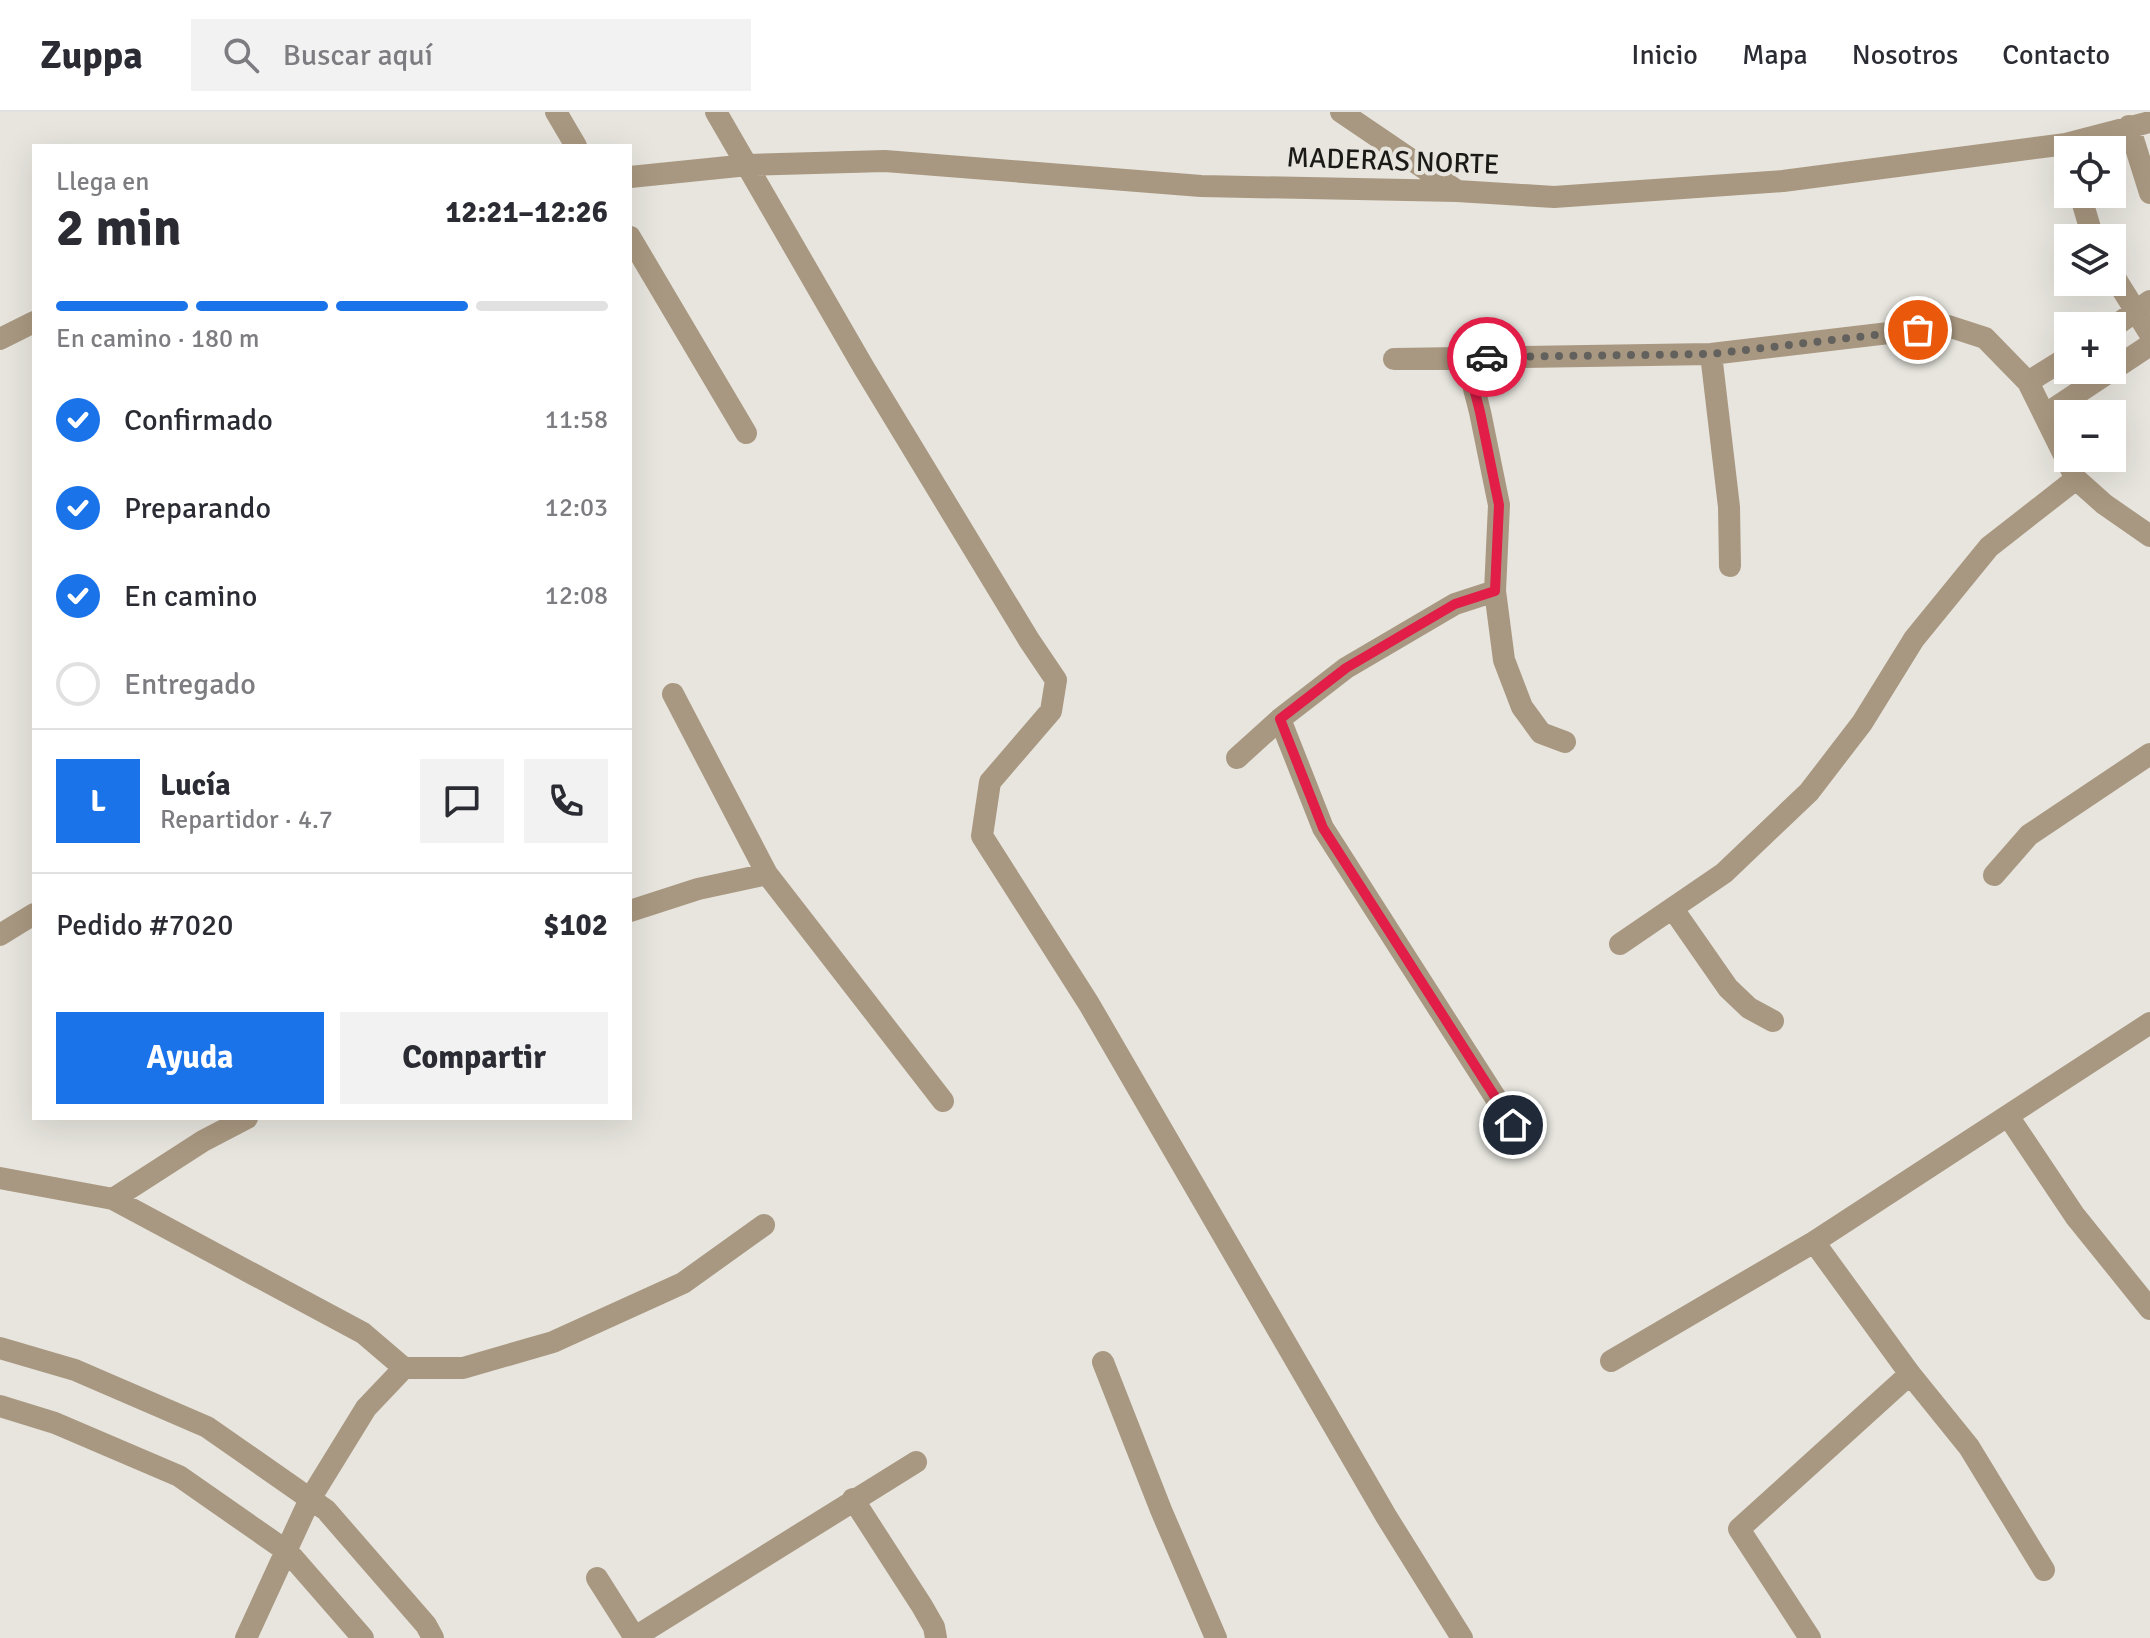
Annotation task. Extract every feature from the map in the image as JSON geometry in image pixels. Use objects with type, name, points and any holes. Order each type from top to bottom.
[{"type":"street","points":[[556,112],[575,144]]},
{"type":"street","points":[[716,112],[864,368],[1056,680],[1051,711],[990,782],[982,836],[1089,1004],[1386,1516],[1462,1638]]},
{"type":"street","points":[[1341,112],[1457,191]]},
{"type":"street","points":[[2140,124],[2150,193]]},
{"type":"street","name":"MADERAS NORTE","points":[[2104,136],[2140,124]]},
{"type":"street","name":"MADERAS NORTE","points":[[632,177],[748,165],[885,161],[1201,186],[1457,191],[1554,197],[1768,182],[2054,149]]},
{"type":"street","points":[[632,240],[746,433]]},
{"type":"street","points":[[2126,288],[2143,306],[2150,334]]},
{"type":"street","points":[[2126,318],[2143,306]]},
{"type":"street","points":[[0,339],[32,323]]},
{"type":"street","points":[[1394,359],[1711,354],[1948,326],[1985,338],[2028,382],[2076,479],[2104,504],[2150,536]]},
{"type":"street","points":[[2046,414],[2150,345]]},
{"type":"street","points":[[1711,354],[1729,507],[1730,566]]},
{"type":"street","points":[[1466,357],[1499,505],[1495,591],[1504,660],[1522,707],[1541,733],[1565,742]]},
{"type":"street","points":[[2028,382],[2054,366]]},
{"type":"street","points":[[1620,944],[1724,873],[1809,792],[1862,723],[1914,639],[1989,547],[2076,479]]},
{"type":"street","points":[[1237,758],[1280,719],[1346,668],[1455,604],[1495,591]]},
{"type":"street","points":[[673,694],[767,874],[943,1101]]},
{"type":"street","points":[[1280,719],[1323,828],[1513,1125]]},
{"type":"street","points":[[1994,875],[2029,835],[2150,754]]},
{"type":"street","points":[[632,910],[698,889],[767,874]]},
{"type":"street","points":[[1673,909],[1728,988],[1749,1008],[1773,1021]]},
{"type":"street","points":[[0,935],[32,915]]},
{"type":"street","points":[[1611,1361],[1814,1242],[2150,1023]]},
{"type":"street","points":[[2008,1116],[2075,1216],[2150,1309]]},
{"type":"street","points":[[113,1199],[203,1141],[243,1120]]},
{"type":"street","points":[[0,1178],[113,1199],[363,1333],[404,1368],[463,1368],[553,1342],[683,1283],[764,1225]]},
{"type":"street","points":[[1814,1242],[1910,1374],[1969,1447],[2044,1570]]},
{"type":"street","points":[[0,1348],[75,1370],[207,1427],[326,1510],[426,1625],[433,1638]]},
{"type":"street","points":[[1103,1362],[1161,1510],[1217,1638]]},
{"type":"street","points":[[246,1638],[310,1499],[366,1408],[404,1368]]},
{"type":"street","points":[[1810,1638],[1739,1529],[1910,1374]]},
{"type":"street","points":[[0,1406],[55,1423],[179,1476],[288,1552],[363,1638]]},
{"type":"street","points":[[597,1578],[635,1638],[916,1462]]},
{"type":"street","points":[[853,1499],[922,1606],[934,1627],[936,1638]]},
{"type":"way so far","points":[[1487,357],[1711,354],[1918,330]]},
{"type":"route","points":[[1487,357],[1466,357],[1499,505],[1495,591],[1455,604],[1346,668],[1280,719],[1323,828],[1513,1125]]}]
